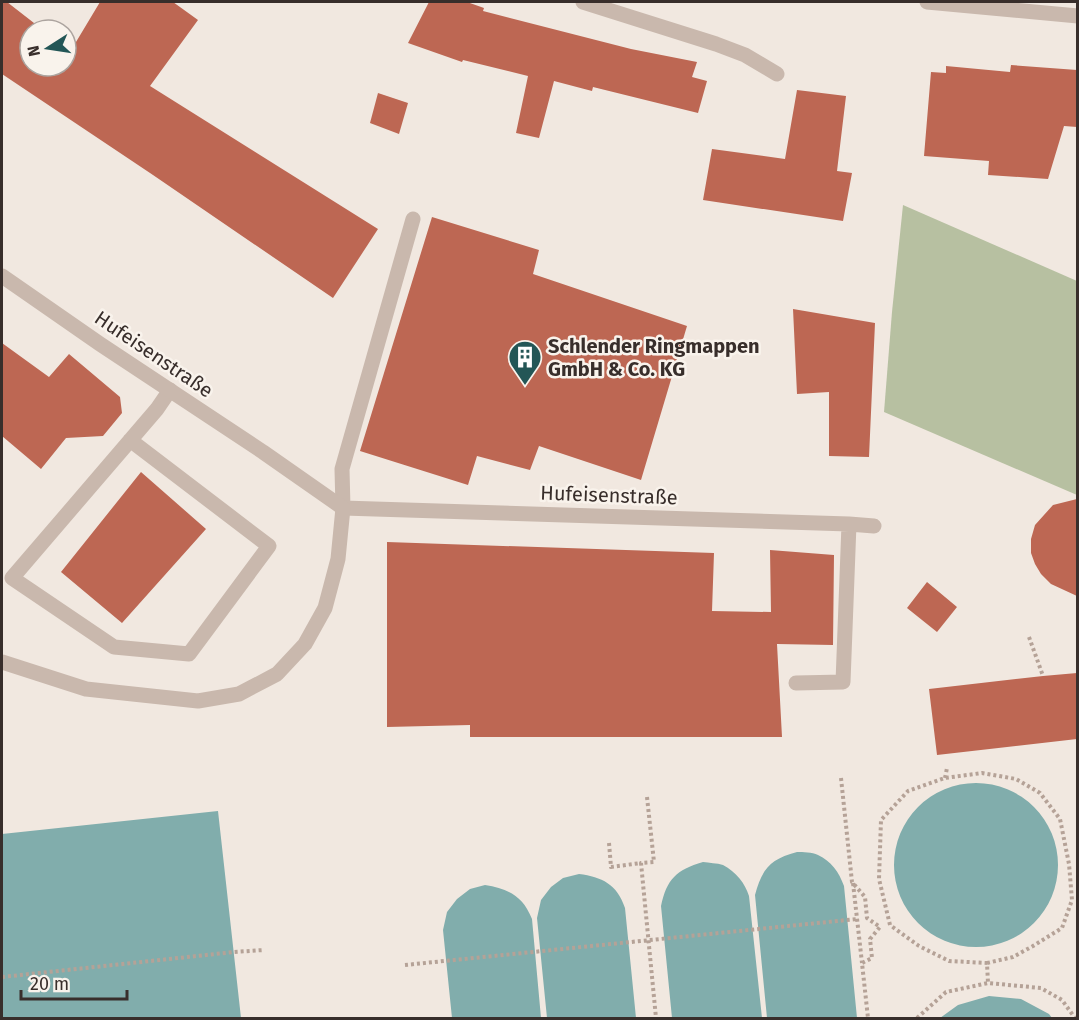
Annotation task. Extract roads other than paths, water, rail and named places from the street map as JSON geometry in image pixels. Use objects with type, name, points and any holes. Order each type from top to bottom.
[{"type":"street","points":[[583,2],[725,48],[777,74]]},
{"type":"street","points":[[927,2],[1077,16]]},
{"type":"street","points":[[2,663],[86,689],[198,701],[239,694],[277,674],[305,644],[325,608],[338,559],[343,508],[342,469],[413,219]]},
{"type":"street","name":"Hufeisenstraße","points":[[2,276],[343,508],[874,526]]},
{"type":"street","points":[[130,440],[269,546],[189,654],[114,647],[12,578],[130,440],[157,409],[170,390]]},
{"type":"street","points":[[796,683],[843,682],[849,524]]},
{"type":"water","points":[[976,783],[992,784],[1008,789],[1034,807],[1052,833],[1057,849],[1057,881],[1052,897],[1034,923],[1008,941],[992,946],[976,947],[960,946],[944,941],[918,923],[900,897],[895,881],[894,865],[895,849],[900,833],[918,807],[944,789],[960,784]]},
{"type":"water","points":[[218,811],[241,1018],[2,1018],[2,834]]},
{"type":"water","points":[[797,852],[813,853],[827,860],[837,872],[844,886],[857,1018],[767,1018],[755,895],[768,866],[780,858]]},
{"type":"water","points":[[703,862],[721,864],[728,868],[742,882],[749,896],[762,1018],[672,1018],[661,906],[666,889],[674,877],[686,868]]},
{"type":"water","points":[[579,874],[595,877],[608,883],[622,900],[625,908],[636,1018],[547,1018],[537,918],[541,900],[551,887],[563,878]]},
{"type":"water","points":[[485,885],[508,891],[520,899],[532,919],[541,1018],[452,1018],[443,930],[447,912],[457,899],[470,889]]},
{"type":"water","points":[[989,996],[1021,999],[1049,1014],[1052,1018],[940,1018],[958,1005]]},
{"type":"place","name":"Schlender Ringmappen GmbH & Co. KG","points":[[525,386]]}]
